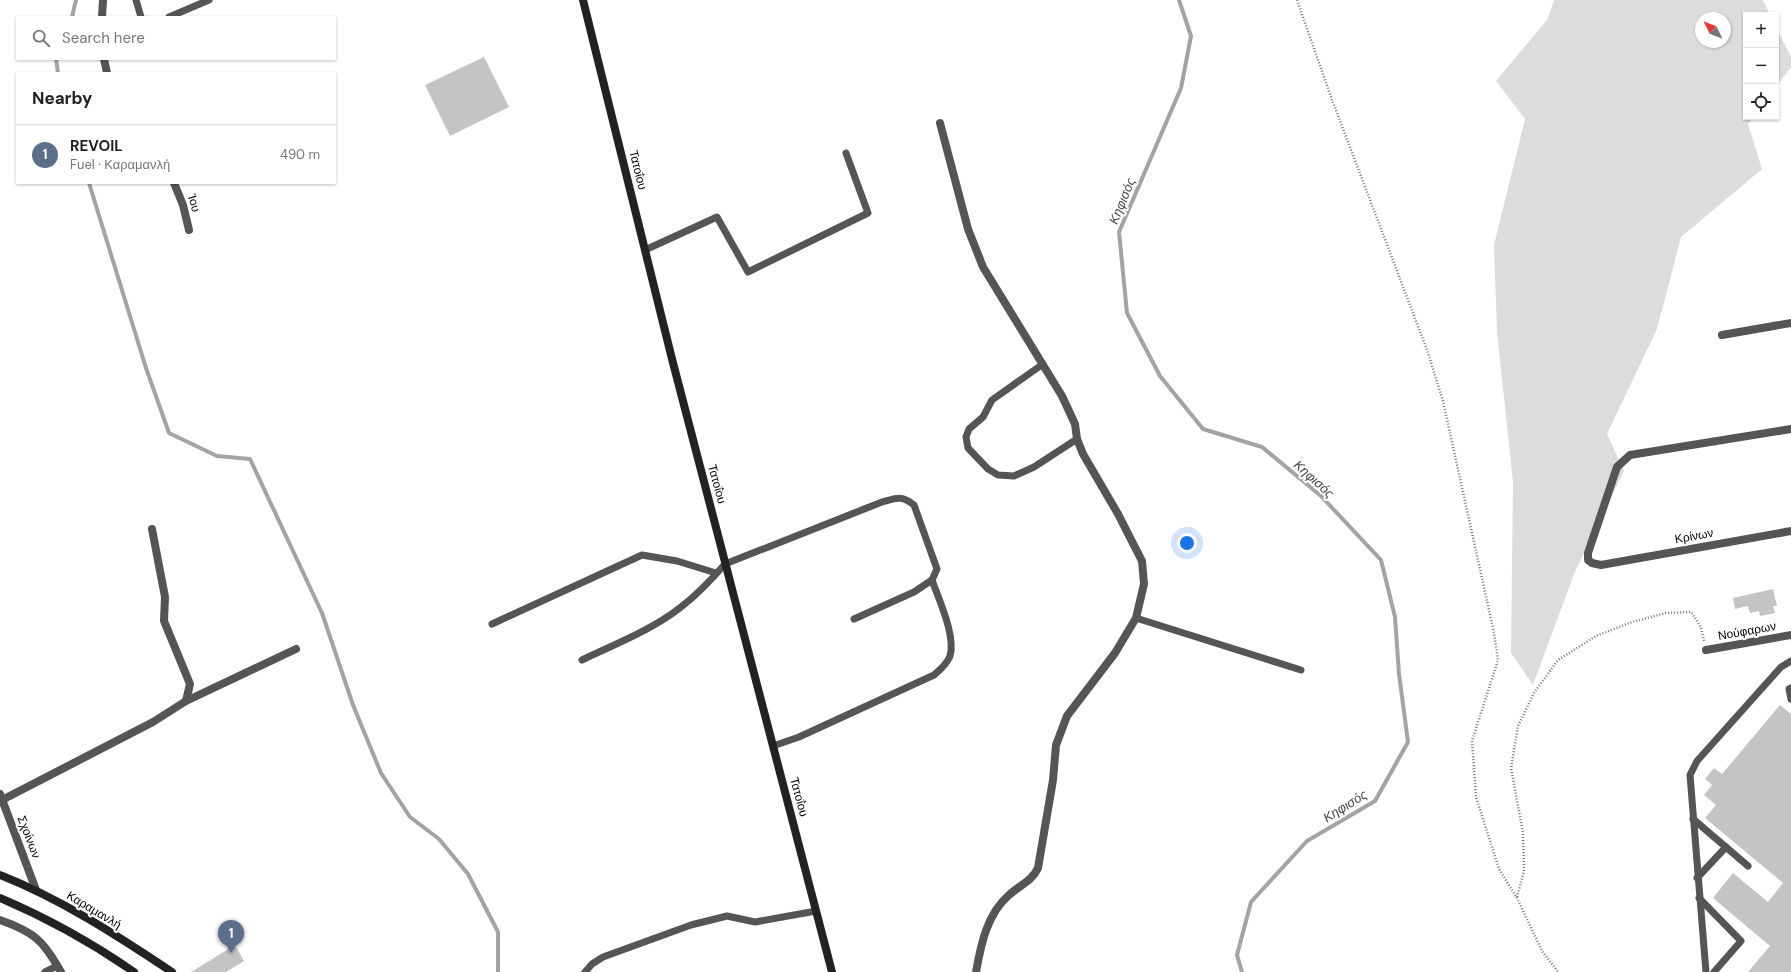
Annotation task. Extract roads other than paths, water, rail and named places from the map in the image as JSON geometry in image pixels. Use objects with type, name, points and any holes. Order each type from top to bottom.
[{"type":"street","points":[[102,16],[103,0]]},
{"type":"street","name":"Τατοΐου","points":[[583,0],[725,564],[832,972]]},
{"type":"street","points":[[104,60],[107,72]]},
{"type":"street","points":[[940,122],[968,229],[982,267],[1062,396],[1075,424],[1077,439],[1083,454],[1118,514],[1142,561],[1144,584],[1136,618],[1115,654],[1066,716],[1056,745],[1053,780],[1038,868],[1034,876],[1010,894],[995,911],[981,943],[976,972]]},
{"type":"street","name":"Ίου","points":[[174,184],[183,205],[189,230]]},
{"type":"street","points":[[1722,335],[1791,323]]},
{"type":"street","name":"Κρίνων","points":[[1791,429],[1630,455],[1626,457],[1617,467],[1588,553],[1588,560],[1592,563],[1601,565],[1791,531]]},
{"type":"street","points":[[152,529],[165,597],[164,621],[190,684],[186,701]]},
{"type":"street","name":"Νούφαρων","points":[[1706,650],[1791,635]]},
{"type":"street","points":[[1,797],[153,722],[186,701],[296,649]]},
{"type":"street","name":"Σχοίνων","points":[[1,797],[36,890]]},
{"type":"street","name":"Καραμανλή","points":[[0,875],[36,890],[140,950],[172,972]]},
{"type":"street","points":[[0,898],[43,918],[126,969],[134,972]]},
{"type":"street","points":[[0,920],[34,934],[45,946],[59,969]]},
{"type":"lane","points":[[136,0],[141,16]]},
{"type":"lane","points":[[171,16],[209,0]]},
{"type":"lane","points":[[645,250],[718,217],[748,272],[868,213],[846,153]]},
{"type":"lane","points":[[1043,364],[992,400],[983,418],[970,429],[966,437],[968,448],[988,469],[998,475],[1014,476],[1034,467],[1077,439]]},
{"type":"lane","points":[[582,660],[646,629],[681,607],[725,564],[882,502],[901,497],[914,505],[937,569],[932,580],[914,592],[854,619]]},
{"type":"lane","points":[[492,624],[642,555],[677,561],[716,574]]},
{"type":"lane","points":[[773,746],[799,737],[934,675],[944,666],[950,656],[951,645],[948,628],[932,580]]},
{"type":"lane","points":[[1136,618],[1301,670]]},
{"type":"lane","points":[[1706,972],[1697,878],[1690,775],[1697,761],[1781,667],[1791,661]]},
{"type":"lane","points":[[1791,688],[1789,689],[1791,699]]},
{"type":"lane","points":[[1693,818],[1748,866]]},
{"type":"lane","points":[[1697,878],[1726,847]]},
{"type":"lane","points":[[1699,898],[1741,941],[1714,972]]},
{"type":"lane","points":[[584,972],[592,964],[603,957],[692,925],[727,916],[755,922],[816,911]]},
{"type":"lane","points":[[45,972],[59,969]]},
{"type":"waterway","points":[[72,16],[76,0]]},
{"type":"waterway","name":"Κηφισός","points":[[1179,0],[1191,36],[1181,88],[1119,232],[1127,313],[1160,376],[1203,429],[1262,447],[1321,496],[1381,560],[1395,617],[1399,674],[1408,742],[1375,801],[1307,841],[1251,902],[1237,955],[1242,972]]},
{"type":"waterway","points":[[56,60],[58,72]]},
{"type":"waterway","points":[[89,184],[146,368],[169,433],[217,456],[250,459],[322,613],[353,705],[381,773],[410,817],[439,839],[468,874],[498,932],[498,972]]},
{"type":"place","name":"REVOIL","points":[[231,953]]}]
